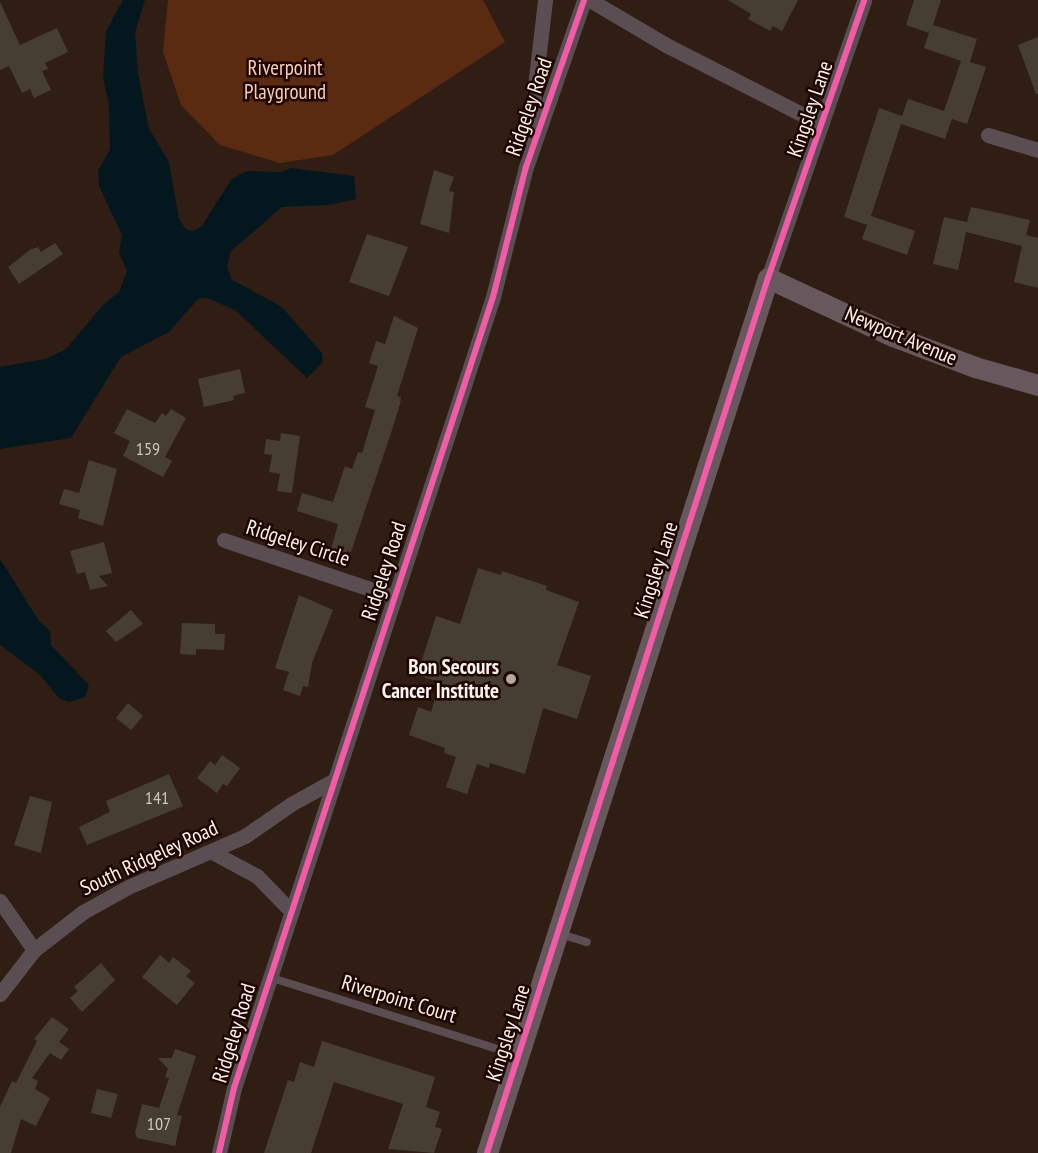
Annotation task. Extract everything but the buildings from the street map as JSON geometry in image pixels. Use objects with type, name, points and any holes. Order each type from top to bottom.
[{"type":"street","name":"Ridgeley Road","points":[[526,167],[545,0]]},
{"type":"street","name":"Ridgeley Road","points":[[219,1153],[234,1088],[269,977],[493,297],[526,167],[584,0]]},
{"type":"street","points":[[590,0],[666,45],[821,124]]},
{"type":"street","name":"Kingsley Lane","points":[[487,1153],[768,278],[864,0]]},
{"type":"street","points":[[988,135],[1038,150]]},
{"type":"street","name":"Newport Avenue","points":[[768,278],[903,340],[975,367],[1038,385]]},
{"type":"street","name":"Ridgeley Circle","points":[[224,540],[394,597]]},
{"type":"street","name":"South Ridgeley Road","points":[[0,994],[34,950],[83,912],[128,887],[212,852],[333,781]]},
{"type":"street","points":[[212,852],[257,876],[291,911]]},
{"type":"street","points":[[0,901],[34,950]]},
{"type":"lane","points":[[557,933],[587,942]]},
{"type":"lane","name":"Riverpoint Court","points":[[269,977],[518,1055]]},
{"type":"green space","name":"Riverpoint Playground","points":[[168,0],[483,0],[505,42],[333,155],[280,163],[220,145],[181,105],[163,52]]},
{"type":"water","points":[[123,0],[145,0],[135,33],[138,73],[149,129],[169,162],[179,219],[186,229],[193,231],[202,226],[231,180],[246,171],[280,172],[291,168],[354,176],[356,199],[329,205],[282,207],[231,251],[227,266],[231,279],[282,307],[322,353],[323,362],[307,378],[235,310],[207,298],[198,299],[169,332],[121,357],[71,438],[0,449],[0,367],[45,359],[66,349],[104,304],[119,292],[127,271],[119,253],[122,235],[99,186],[98,171],[110,149],[109,105],[103,78],[106,31]]},
{"type":"water","points":[[0,559],[39,621],[50,631],[51,645],[89,685],[85,697],[69,702],[60,699],[39,674],[0,645]]},
{"type":"cycle path","points":[[219,1153],[234,1088],[493,297],[526,167],[584,0]]},
{"type":"cycle path","points":[[487,1153],[768,278],[864,0]]},
{"type":"place","name":"Bon Secours Cancer Institute","points":[[511,679]]}]
